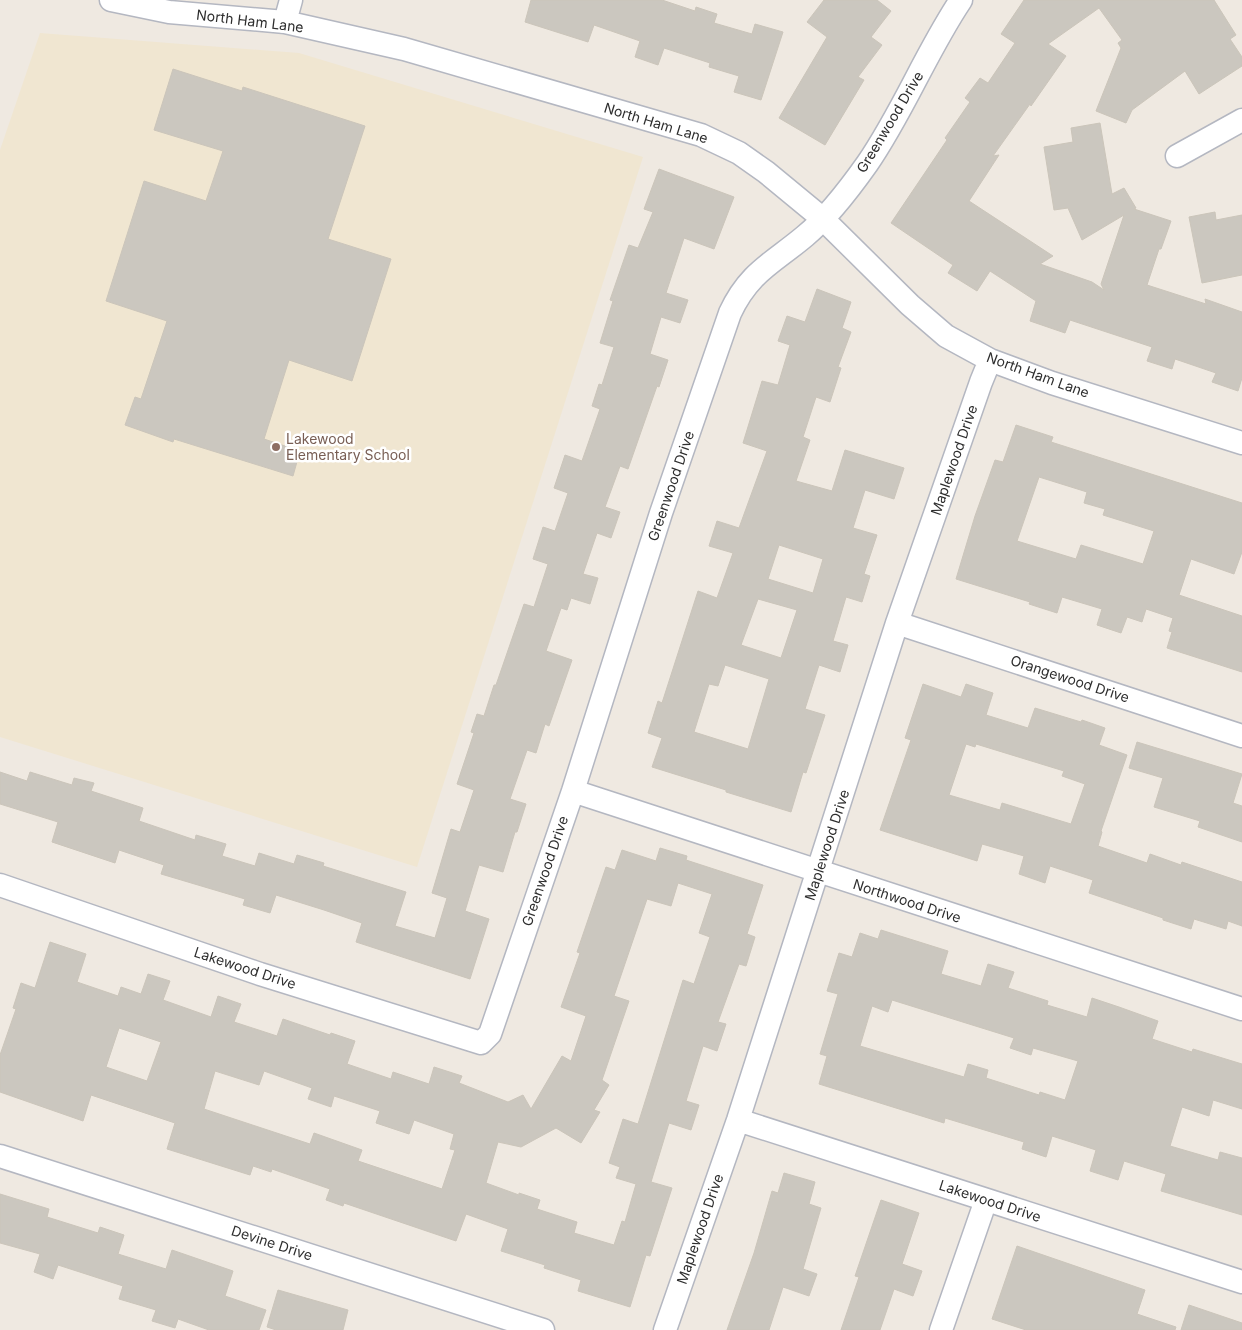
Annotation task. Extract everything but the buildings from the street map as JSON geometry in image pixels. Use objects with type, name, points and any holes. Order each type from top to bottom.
[{"type":"street","name":"North Ham Lane","points":[[111,0],[169,12],[285,22],[404,49],[702,135],[739,153],[766,172],[823,219],[910,305],[946,336],[990,360],[1052,383],[1242,443]]},
{"type":"street","points":[[285,22],[291,0]]},
{"type":"street","name":"Greenwood Drive","points":[[490,1034],[573,791],[661,513],[730,313],[738,295],[756,274],[806,236],[823,219],[867,164],[907,98],[961,0]]},
{"type":"street","points":[[1177,156],[1242,120]]},
{"type":"street","name":"Maplewood Drive","points":[[665,1330],[738,1120],[897,623],[990,360]]},
{"type":"street","name":"Orangewood Drive","points":[[897,623],[1242,736]]},
{"type":"street","name":"Northwood Drive","points":[[573,791],[1242,1010]]},
{"type":"street","name":"Lakewood Drive","points":[[0,885],[260,974],[481,1043],[490,1034]]},
{"type":"street","name":"Lakewood Drive","points":[[738,1120],[1242,1282]]},
{"type":"street","name":"Devine Drive","points":[[0,1156],[544,1330]]},
{"type":"street","points":[[941,1330],[986,1200]]},
{"type":"shaded area","name":"Lakewood Elementary School","points":[[40,33],[299,53],[643,157],[417,867],[0,737],[0,150]]},
{"type":"place","name":"Lakewood Elementary School","points":[[276,447]]}]
